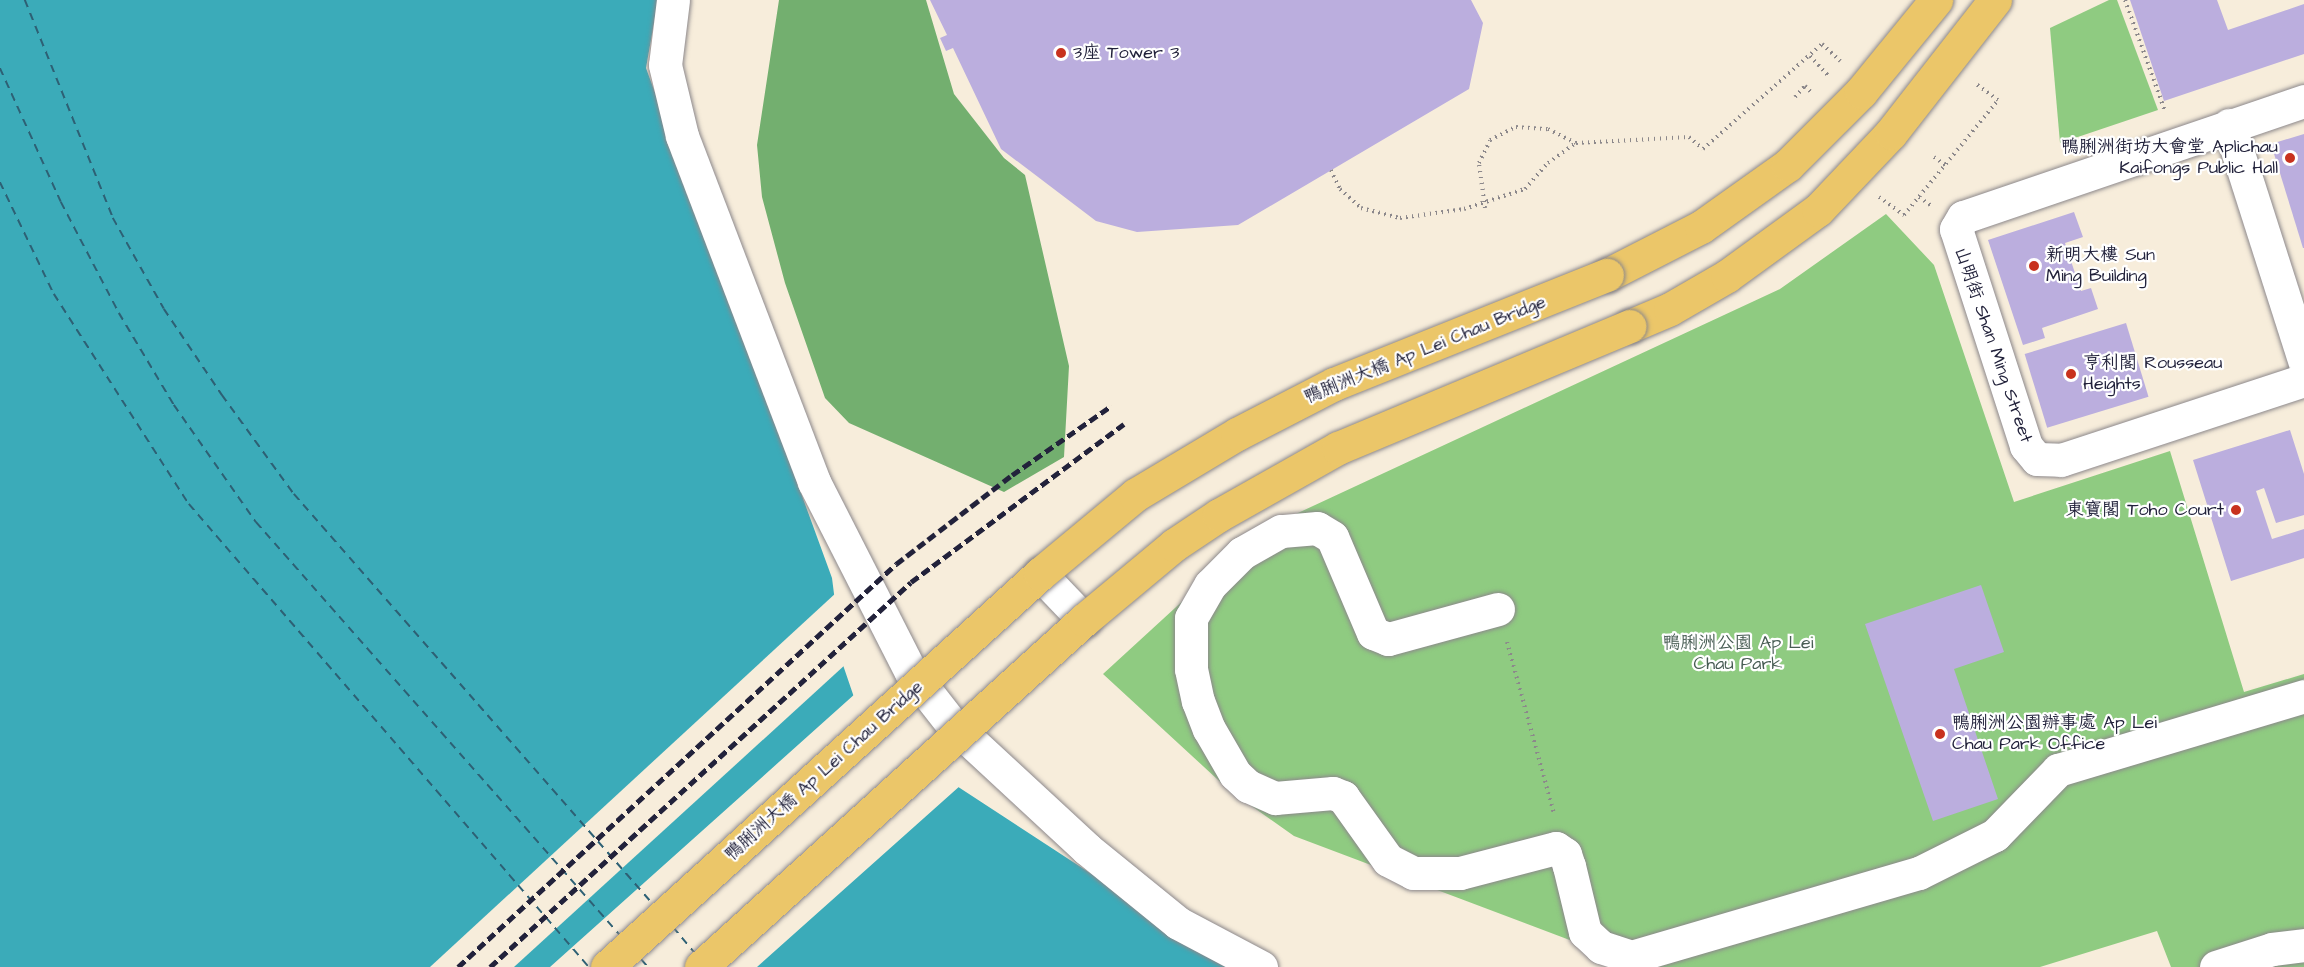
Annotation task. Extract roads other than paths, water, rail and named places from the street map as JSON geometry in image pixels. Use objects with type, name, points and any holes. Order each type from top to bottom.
[{"type":"main road","name":"鴨脷洲大橋 Ap Lei Chau Bridge","points":[[607,967],[1040,574],[1135,495],[1292,404],[1607,275],[1701,227],[1788,165],[1861,92],[1936,0]]},
{"type":"main road","points":[[701,967],[1084,620],[1201,527],[1338,448],[1670,309],[1727,276],[1818,210],[1891,133],[1995,0]]},
{"type":"street","points":[[673,0],[665,66],[682,136],[814,482],[911,672],[951,723],[1088,849],[1178,923],[1261,967]]},
{"type":"street","points":[[2304,101],[2229,125],[2304,360]]},
{"type":"street","name":"山明街 Shan Ming Street","points":[[2229,125],[1963,217],[1956,229],[2026,446],[2037,459],[2061,460],[2304,380]]},
{"type":"street","points":[[1498,609],[1388,639],[1373,633],[1332,537],[1317,528],[1281,531],[1242,553],[1210,585],[1191,618],[1191,669],[1198,701],[1214,738],[1235,774],[1248,786],[1275,798],[1333,793],[1343,797],[1388,860],[1413,873],[1460,873],[1556,848],[1565,854],[1585,932],[1609,950],[1631,957],[1919,873],[1995,835],[2058,770],[2304,696]]},
{"type":"street","points":[[1040,574],[1084,620]]},
{"type":"street","points":[[2216,967],[2272,949],[2304,945]]},
{"type":"water","points":[[0,0],[658,0],[646,68],[832,578],[843,665],[857,706],[943,777],[1234,967],[0,967]]},
{"type":"railway","points":[[458,967],[896,564],[1012,475],[1111,406]]},
{"type":"railway","points":[[490,967],[911,582],[1124,424]]},
{"type":"place","name":"3座 Tower 3","points":[[1061,53]]},
{"type":"place","name":"鴨脷洲街坊大會堂 Aplichau Kaifongs Public Hall","points":[[2290,158]]},
{"type":"place","name":"新明大樓 Sun Ming Building","points":[[2034,266]]},
{"type":"place","name":"亨利閣 Rousseau Heights","points":[[2071,374]]},
{"type":"place","name":"東寶閣 Toho Court","points":[[2236,510]]},
{"type":"place","name":"鴨脷洲公園辦事處 Ap Lei Chau Park Office","points":[[1940,734]]},
{"type":"park label","name":"鴨脷洲公園 Ap Lei Chau Park","points":[[1738,654]]}]
